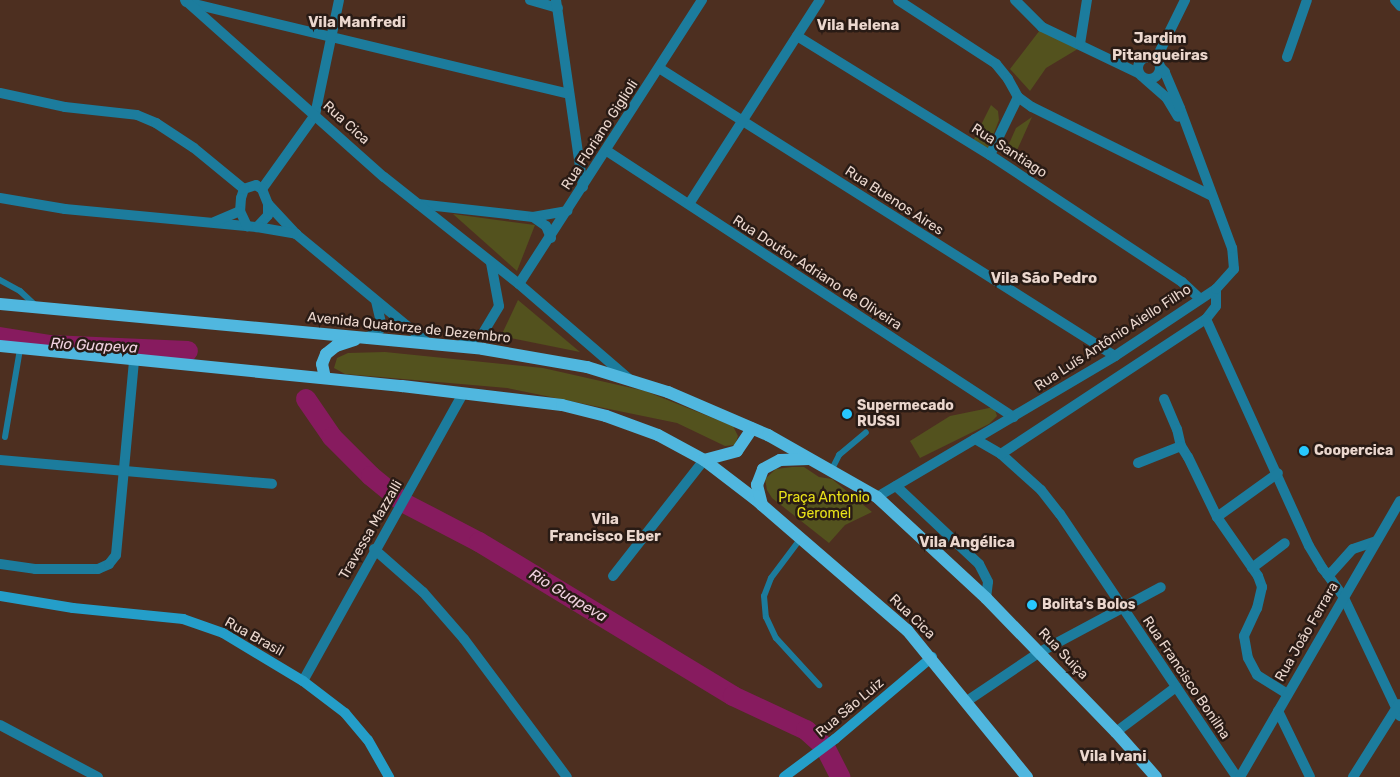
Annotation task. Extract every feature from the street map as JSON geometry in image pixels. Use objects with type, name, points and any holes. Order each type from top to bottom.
[{"type":"main road","name":"Avenida Quatorze de Dezembro","points":[[0,304],[459,346],[587,367],[628,378],[752,429],[799,451]]},
{"type":"main road","points":[[325,378],[322,364],[326,354],[336,346],[360,338]]},
{"type":"main road","points":[[0,346],[325,378],[562,405],[606,416],[658,435],[704,460],[759,502]]},
{"type":"main road","points":[[704,460],[738,452],[752,429]]},
{"type":"main road","name":"Rua Suiça","points":[[799,451],[877,497],[986,598],[1040,652],[1156,777]]},
{"type":"main road","points":[[759,502],[758,485],[763,469],[780,460],[811,459]]},
{"type":"main road","name":"Rua Cica","points":[[759,502],[907,630],[968,701],[1027,777]]},
{"type":"main road","name":"Rua Brasil","points":[[1,597],[183,619],[223,633],[303,681],[345,713],[368,740],[388,776]]},
{"type":"main road","name":"Rua São Luiz","points":[[784,777],[835,739],[932,658]]},
{"type":"street","points":[[262,189],[315,115],[339,0]]},
{"type":"street","points":[[530,0],[557,4],[584,187]]},
{"type":"street","name":"Rua Floriano Giglioli","points":[[519,284],[584,187],[702,0]]},
{"type":"street","points":[[689,204],[820,0]]},
{"type":"street","points":[[898,0],[996,64],[1018,97],[1032,107],[1212,196]]},
{"type":"street","points":[[1080,44],[1087,0]]},
{"type":"street","points":[[1142,76],[1156,77],[1158,63],[1185,0]]},
{"type":"street","points":[[1287,57],[1307,0]]},
{"type":"street","points":[[1395,0],[1400,6]]},
{"type":"street","points":[[185,1],[569,94]]},
{"type":"street","name":"Rua Cica","points":[[185,1],[418,204],[519,284],[628,378]]},
{"type":"street","points":[[1017,1],[1042,27],[1142,76],[1166,97],[1183,124]]},
{"type":"street","name":"Rua Santiago","points":[[797,36],[990,155],[1182,282],[1199,298]]},
{"type":"street","points":[[1142,76],[1142,60],[1158,63]]},
{"type":"street","points":[[1158,63],[1170,85],[1183,124],[1212,196]]},
{"type":"street","name":"Rua Buenos Aires","points":[[660,68],[1115,356]]},
{"type":"street","points":[[0,93],[65,107],[137,115],[156,123],[194,148],[244,189]]},
{"type":"street","points":[[990,155],[1018,97]]},
{"type":"street","name":"Rua Doutor Adriano de Oliveira","points":[[607,151],[1014,417]]},
{"type":"street","points":[[244,189],[256,186],[262,189],[268,204],[296,234],[429,344]]},
{"type":"street","points":[[244,189],[240,211],[246,226]]},
{"type":"street","name":"Rua Luís Antônio Aiello Filho","points":[[877,497],[1115,356],[1199,298],[1216,289],[1234,268],[1232,248],[1212,196]]},
{"type":"street","points":[[0,198],[65,209],[206,224],[258,227],[296,234]]},
{"type":"street","points":[[258,227],[268,215],[268,204]]},
{"type":"street","points":[[418,204],[532,217],[567,211]]},
{"type":"street","points":[[206,224],[240,211]]},
{"type":"street","points":[[532,217],[546,226],[551,238]]},
{"type":"street","points":[[459,346],[483,333],[495,316],[499,293],[491,263]]},
{"type":"street","points":[[1001,454],[1206,319],[1216,306],[1216,289]]},
{"type":"street","points":[[360,338],[374,335],[382,327],[376,301]]},
{"type":"street","points":[[1206,319],[1278,473],[1309,546],[1344,596],[1399,709],[1353,777]]},
{"type":"street","points":[[0,564],[35,569],[98,569],[109,564],[116,555],[134,360]]},
{"type":"street","name":"Travessa Mazzalli","points":[[303,681],[374,549],[411,488],[463,394]]},
{"type":"street","points":[[1164,399],[1177,429],[1180,446],[1195,468],[1217,517],[1252,568],[1262,587],[1261,596],[1247,625],[1244,648],[1257,675],[1287,694]]},
{"type":"street","name":"Rua Francisco Bonilha","points":[[975,439],[1001,454],[1041,490],[1060,514],[1238,777]]},
{"type":"street","points":[[1138,463],[1180,446]]},
{"type":"street","points":[[0,460],[123,469],[272,484]]},
{"type":"street","points":[[614,576],[704,460]]},
{"type":"street","points":[[1217,517],[1278,473]]},
{"type":"street","points":[[896,486],[979,564],[988,582],[986,598]]},
{"type":"street","name":"Rua João Ferrara","points":[[1238,777],[1400,501]]},
{"type":"street","points":[[1327,574],[1343,563],[1353,549],[1376,540]]},
{"type":"street","points":[[1252,568],[1285,543]]},
{"type":"street","points":[[374,549],[423,592],[464,639],[567,777]]},
{"type":"street","points":[[968,701],[1040,652],[1161,586]]},
{"type":"street","points":[[1116,732],[1176,687]]},
{"type":"street","points":[[1278,710],[1310,777]]},
{"type":"street","points":[[0,725],[98,777]]},
{"type":"lane","points":[[0,280],[20,291],[37,307]]},
{"type":"lane","points":[[5,437],[20,348]]},
{"type":"lane","points":[[832,469],[839,455],[866,432]]},
{"type":"lane","points":[[801,538],[771,578],[764,596],[766,617],[776,638],[819,685]]},
{"type":"green space","points":[[1040,30],[1081,47],[1046,68],[1030,91],[1010,69]]},
{"type":"green space","points":[[991,105],[998,111],[999,120],[987,151],[973,141]]},
{"type":"green space","points":[[1032,117],[1014,157],[1008,146],[1016,128]]},
{"type":"green space","points":[[453,214],[535,225],[517,271]]},
{"type":"green space","points":[[518,300],[580,352],[501,336]]},
{"type":"green space","points":[[385,352],[543,368],[645,391],[733,426],[738,436],[735,445],[725,446],[677,423],[507,388],[345,374],[334,368],[337,358],[348,353]]},
{"type":"green space","points":[[994,407],[997,416],[989,424],[920,458],[910,441],[950,416]]},
{"type":"green space","name":"Praça Antonio Geromel","points":[[804,467],[819,477],[832,479],[872,512],[845,525],[829,543],[772,498],[767,490],[765,479],[776,469]]},
{"type":"waterway","name":"Rio Guapeva","points":[[0,337],[50,345],[188,351]]},
{"type":"waterway","name":"Rio Guapeva","points":[[306,399],[332,437],[371,476],[404,503],[479,542],[733,696],[806,730],[825,747],[840,777]]},
{"type":"place","name":"Supermecado RUSSI","points":[[847,414]]},
{"type":"place","name":"Coopercica","points":[[1304,451]]},
{"type":"place","name":"Bolita's Bolos","points":[[1032,605]]},
{"type":"district","name":"Vila Manfredi","points":[[357,23]]},
{"type":"district","name":"Vila Helena","points":[[858,26]]},
{"type":"district","name":"Jardim Pitangueiras","points":[[1160,46]]},
{"type":"district","name":"Vila São Pedro","points":[[1044,279]]},
{"type":"district","name":"Vila Francisco Eber","points":[[605,528]]},
{"type":"district","name":"Vila Angélica","points":[[967,543]]},
{"type":"district","name":"Vila Ivani","points":[[1113,757]]}]
